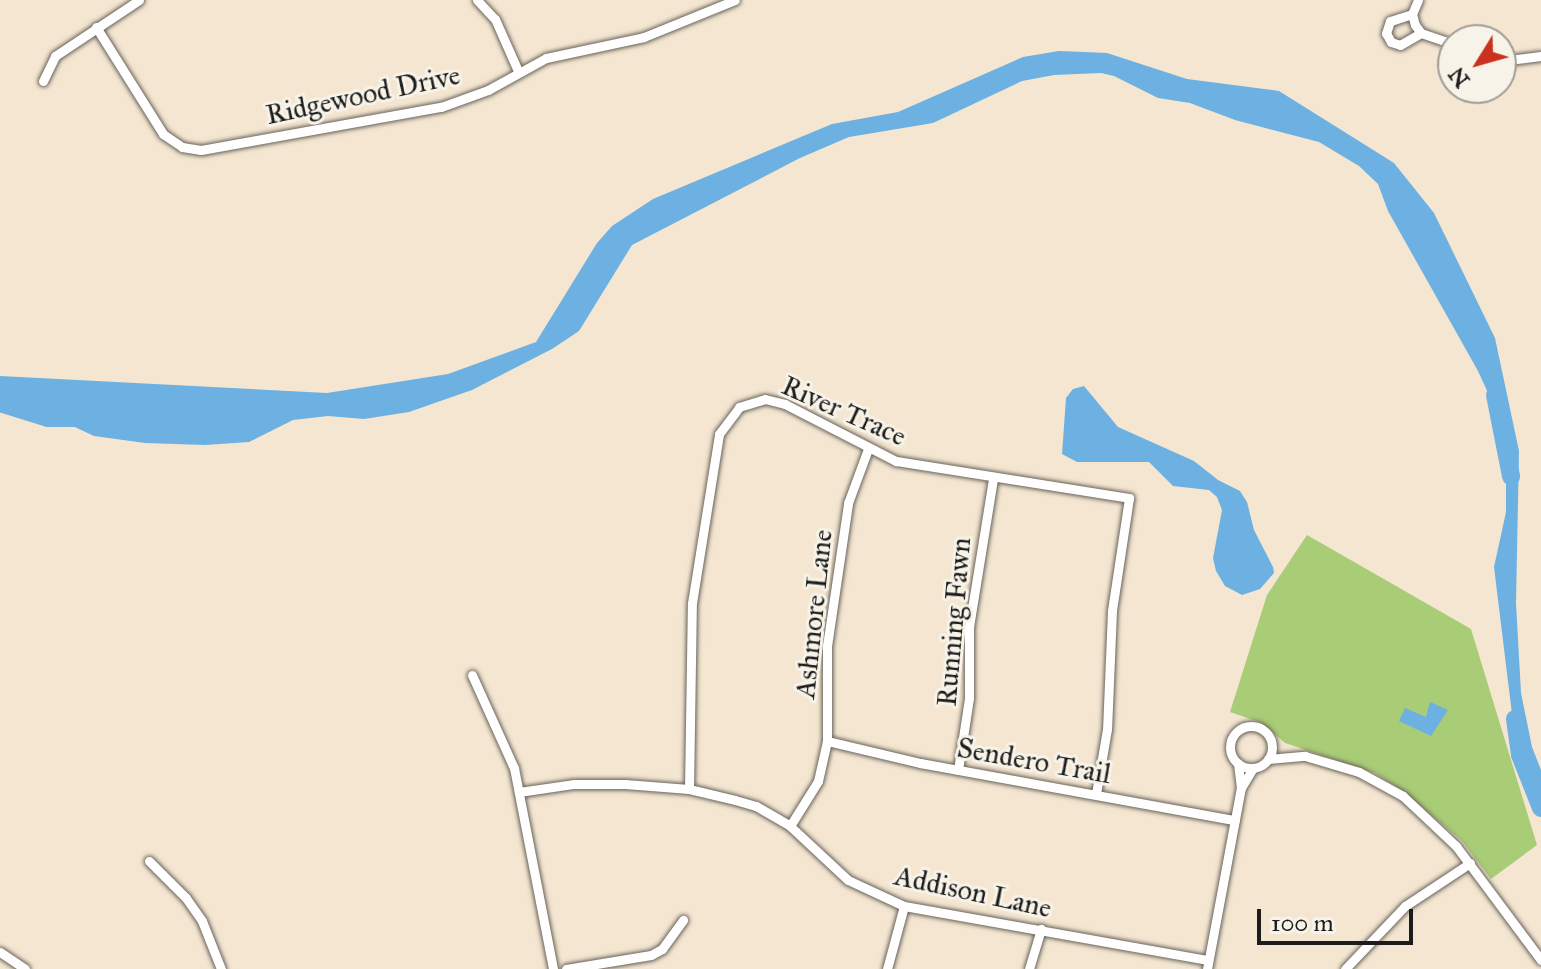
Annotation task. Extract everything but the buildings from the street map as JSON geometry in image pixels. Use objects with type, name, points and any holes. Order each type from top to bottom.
[{"type":"street","points":[[43,81],[55,56],[139,0]]},
{"type":"street","points":[[477,0],[495,19],[518,71]]},
{"type":"street","name":"Ridgewood Drive","points":[[96,27],[163,134],[172,143],[191,150],[441,107],[488,90],[546,58],[644,37],[735,0]]},
{"type":"street","points":[[1418,0],[1412,14],[1421,33],[1437,38]]},
{"type":"street","points":[[1412,14],[1390,21],[1386,33],[1391,42],[1400,45],[1421,33]]},
{"type":"street","points":[[1517,59],[1541,56]]},
{"type":"street","name":"River Trace","points":[[689,789],[692,603],[722,425],[731,413],[748,402],[772,399],[896,461],[1129,498],[1111,621],[1107,729],[1096,794]]},
{"type":"street","name":"Ashmore Lane","points":[[790,826],[818,781],[827,741],[827,646],[848,503],[868,449]]},
{"type":"street","name":"Running Fawn","points":[[958,770],[969,698],[969,627],[993,478]]},
{"type":"street","points":[[472,675],[507,747],[519,792],[553,969]]},
{"type":"street","points":[[1207,965],[1241,788],[1238,763],[1230,746],[1239,729],[1257,727],[1292,755],[1382,782],[1433,821],[1470,863],[1541,960]]},
{"type":"street","points":[[1268,759],[1271,740]]},
{"type":"street","name":"Sendero Trail","points":[[827,741],[958,770],[1235,820]]},
{"type":"street","points":[[1241,788],[1253,768],[1268,759],[1292,755]]},
{"type":"street","points":[[1238,763],[1253,768]]},
{"type":"street","name":"Addison Lane","points":[[519,792],[574,784],[689,789],[756,806],[790,826],[848,880],[904,906],[1041,929],[1207,965]]},
{"type":"street","points":[[149,861],[186,898],[202,921],[221,969]]},
{"type":"street","points":[[1345,969],[1405,906],[1470,863]]},
{"type":"street","points":[[887,969],[904,906]]},
{"type":"street","points":[[566,969],[651,955],[662,949],[683,920]]},
{"type":"street","points":[[1029,969],[1041,929]]},
{"type":"street","points":[[0,952],[25,969]]},
{"type":"green space","points":[[1307,535],[1471,629],[1537,845],[1491,879],[1462,841],[1402,790],[1375,773],[1285,743],[1262,723],[1230,712],[1267,595]]},
{"type":"water","points":[[1059,51],[1107,53],[1187,79],[1279,91],[1394,163],[1434,213],[1495,338],[1519,451],[1516,603],[1521,693],[1532,747],[1541,770],[1541,806],[1529,786],[1512,714],[1494,567],[1506,512],[1506,444],[1500,419],[1478,371],[1388,211],[1378,184],[1359,166],[1319,142],[1235,120],[1190,103],[1158,98],[1114,76],[1101,73],[1054,75],[1022,81],[933,123],[849,137],[800,158],[632,245],[579,331],[552,349],[472,390],[409,412],[364,419],[328,416],[293,420],[249,442],[205,445],[145,443],[94,436],[45,413],[0,411],[0,376],[327,393],[448,374],[536,342],[597,243],[612,226],[653,199],[832,124],[898,112],[1023,57]]},
{"type":"water","points":[[1084,386],[1118,427],[1194,461],[1218,480],[1240,491],[1247,502],[1254,530],[1273,567],[1274,573],[1260,589],[1242,595],[1225,586],[1216,571],[1213,558],[1222,510],[1217,497],[1209,490],[1173,486],[1149,462],[1077,462],[1062,454],[1066,398],[1073,389]]},
{"type":"water","points":[[1430,702],[1448,710],[1431,736],[1399,721],[1405,708],[1426,717]]},
{"type":"waterway","points":[[1495,395],[1511,476]]},
{"type":"waterway","points":[[0,403],[48,418],[79,418]]},
{"type":"waterway","points":[[1515,719],[1520,755],[1541,808]]}]
